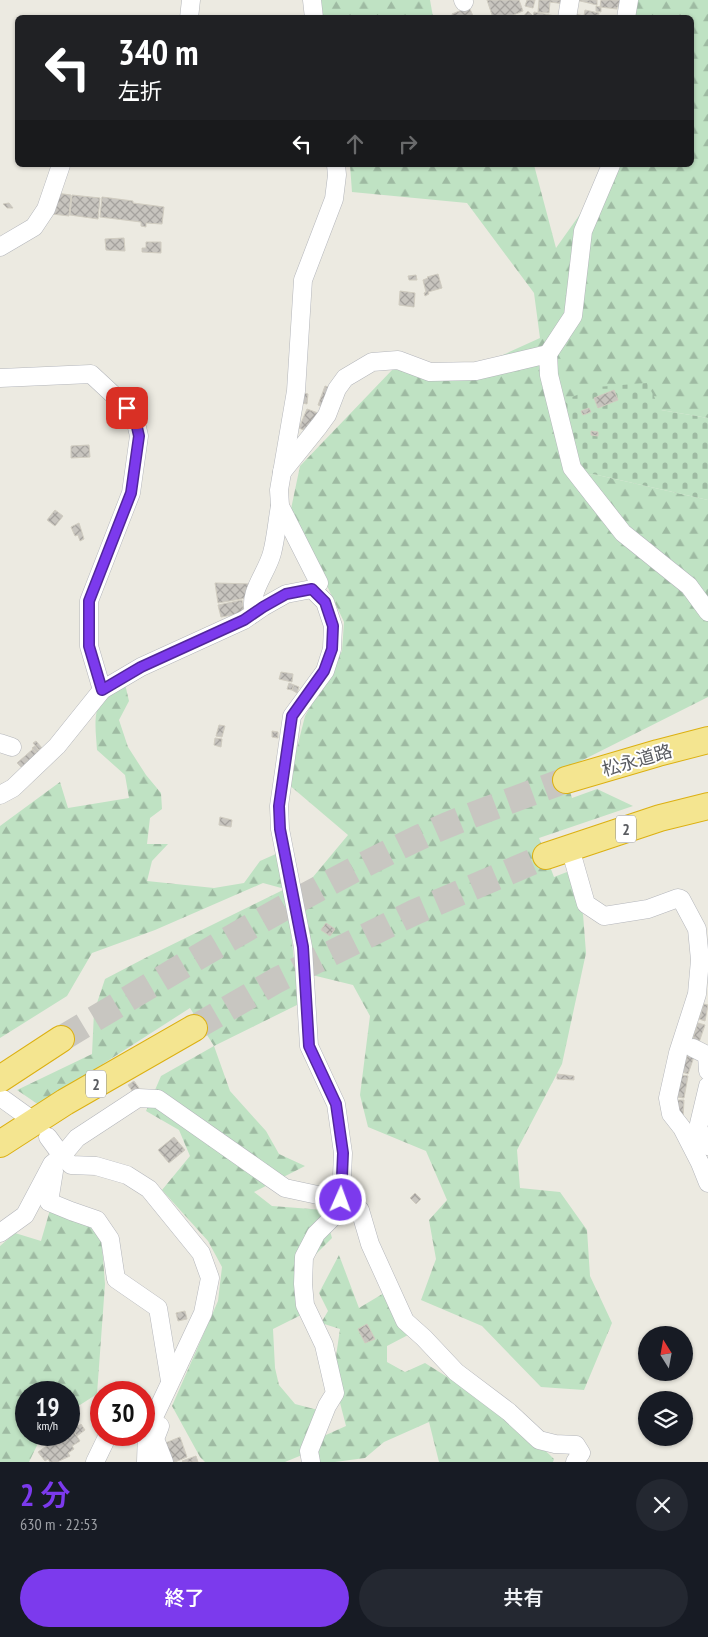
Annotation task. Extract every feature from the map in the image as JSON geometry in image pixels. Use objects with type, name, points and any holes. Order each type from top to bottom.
[{"type":"highway","name":"松永道路","points":[[566,780],[708,740]]},
{"type":"highway","name":"2","points":[[558,852],[660,818],[708,806]]},
{"type":"highway","name":"2","points":[[0,1144],[65,1102],[194,1028]]},
{"type":"highway","points":[[2,1089],[61,1039]]},
{"type":"street","points":[[189,15],[191,0]]},
{"type":"street","points":[[312,0],[314,15]]},
{"type":"street","points":[[568,15],[570,0]]},
{"type":"street","points":[[626,15],[628,0]]},
{"type":"street","points":[[0,247],[34,227],[46,209],[60,167]]},
{"type":"street","points":[[254,613],[252,606],[258,586],[272,555],[280,506],[279,490],[296,391],[303,280],[334,198],[336,167]]},
{"type":"street","points":[[610,167],[583,231],[573,316],[548,354],[549,375],[572,468],[623,533],[689,586],[708,612]]},
{"type":"street","points":[[282,472],[319,426],[327,414],[337,389],[345,378],[372,362],[398,360],[430,372],[476,371],[548,354]]},
{"type":"street","points":[[0,378],[91,374],[134,414],[139,436],[131,493],[89,601],[89,646],[102,690]]},
{"type":"street","points":[[0,794],[13,788],[57,746],[102,690],[141,667],[244,620],[286,594],[312,589],[320,583],[280,506]]},
{"type":"street","points":[[311,1462],[309,1450],[327,1406],[335,1393],[324,1345],[306,1305],[303,1284],[304,1257],[316,1234],[338,1212],[341,1200],[343,1153],[336,1104],[309,1046],[303,947],[280,829],[279,806],[292,716],[324,671],[332,649],[333,626],[325,602],[312,589]]},
{"type":"street","points":[[558,852],[586,904],[604,916],[648,910],[678,898],[681,900],[697,929],[700,960],[697,994],[678,1053],[668,1098],[671,1114],[682,1128],[708,1183]]},
{"type":"street","points":[[694,1048],[707,1055],[708,1071]]},
{"type":"street","points":[[708,1086],[698,1128],[708,1146]]},
{"type":"street","points":[[2,1089],[28,1117]]},
{"type":"street","points":[[0,1233],[25,1215],[52,1164],[62,1156],[77,1138],[138,1098],[158,1099],[285,1188],[341,1200],[360,1210],[370,1244],[405,1321],[456,1372],[510,1412],[540,1440],[555,1444],[576,1445],[581,1453],[575,1462]]},
{"type":"street","points":[[48,1137],[62,1156],[72,1165],[96,1166],[127,1176],[149,1189],[201,1254],[210,1278],[203,1313],[170,1381],[155,1406]]},
{"type":"street","points":[[62,1156],[53,1173],[49,1202],[97,1220],[110,1239],[116,1278],[158,1308],[170,1381]]},
{"type":"street","points":[[155,1420],[160,1425],[155,1440],[164,1462]]},
{"type":"street","points":[[95,1462],[103,1446]]},
{"type":"street","points":[[148,1446],[150,1460]]},
{"type":"green space","points":[[314,0],[430,0],[433,15],[315,15]]},
{"type":"green space","points":[[637,0],[708,0],[708,418],[661,410],[572,479],[593,474],[708,500],[708,697],[563,770],[572,798],[597,789],[633,806],[539,838],[554,877],[567,872],[583,914],[586,953],[562,1064],[517,1150],[520,1188],[560,1192],[587,1230],[590,1276],[612,1323],[584,1390],[541,1387],[482,1326],[421,1300],[436,1259],[429,1220],[447,1200],[426,1151],[368,1127],[360,1095],[370,1016],[353,985],[312,975],[298,895],[348,835],[288,784],[305,716],[342,651],[344,622],[291,509],[300,466],[393,369],[450,379],[540,338],[534,293],[467,203],[352,192],[350,167],[535,167],[556,248],[614,167],[694,167],[694,15],[635,15]]},
{"type":"green space","points":[[647,383],[661,410],[708,418],[708,500],[593,474],[572,479],[565,468],[547,407],[597,387]]},
{"type":"green space","points":[[125,684],[129,701],[119,720],[128,747],[146,775],[161,793],[162,809],[150,818],[147,844],[168,844],[152,861],[147,881],[214,888],[244,883],[260,861],[278,853],[286,889],[299,1004],[214,1046],[190,1008],[39,1105],[17,1090],[92,1054],[94,1012],[105,979],[285,889],[263,883],[155,930],[92,953],[67,996],[0,1038],[0,826],[60,782],[68,808],[129,798],[125,775],[97,750],[96,727],[97,712],[102,699],[107,693]]},
{"type":"green space","points":[[214,1046],[230,1091],[266,1131],[279,1154],[305,1166],[254,1192],[272,1206],[324,1210],[332,1238],[308,1262],[303,1314],[273,1329],[275,1368],[279,1385],[295,1404],[318,1410],[302,1455],[285,1462],[205,1462],[200,1457],[172,1406],[218,1301],[222,1267],[208,1241],[162,1190],[190,1156],[179,1130],[146,1111],[161,1076]]},
{"type":"green space","points":[[50,1210],[88,1220],[101,1232],[105,1284],[98,1381],[90,1381],[90,1398],[80,1405],[80,1381],[15,1381],[15,1446],[37,1446],[29,1462],[0,1462],[0,1246],[15,1233],[41,1241]]},
{"type":"green space","points":[[339,1255],[359,1308],[384,1293],[408,1335],[387,1346],[387,1362],[405,1372],[425,1363],[509,1419],[540,1445],[554,1459],[553,1462],[439,1462],[429,1422],[384,1442],[365,1458],[317,1462],[317,1439],[346,1426],[338,1395],[335,1363],[340,1329],[321,1323],[328,1311],[319,1293]]},
{"type":"building","points":[[487,0],[519,0],[523,11],[513,15],[492,15]]},
{"type":"building","points":[[527,0],[535,0],[533,8],[525,6]]},
{"type":"building","points":[[539,0],[565,0],[565,4],[550,2],[549,13],[538,12]]},
{"type":"building","points":[[576,0],[597,0],[597,5]]},
{"type":"building","points":[[601,0],[620,0],[619,7],[617,9],[600,7]]},
{"type":"building","points":[[596,6],[601,7],[601,12],[596,11]]},
{"type":"building","points":[[469,7],[473,15],[452,15]]},
{"type":"building","points":[[585,10],[599,13],[599,15],[584,15]]},
{"type":"building","points":[[534,12],[550,15],[534,15]]},
{"type":"building","points":[[56,193],[71,195],[69,216],[52,214]]},
{"type":"building","points":[[72,195],[100,198],[98,219],[70,215]]},
{"type":"building","points":[[102,197],[164,207],[162,224],[146,223],[146,227],[141,226],[141,222],[100,217]]},
{"type":"building","points":[[9,203],[13,208],[7,208],[3,204]]},
{"type":"building","points":[[124,238],[125,251],[106,250],[105,239]]},
{"type":"building","points":[[146,242],[161,242],[161,253],[142,252],[142,248],[146,248]]},
{"type":"building","points":[[438,274],[442,288],[428,292],[429,294],[425,296],[423,280]]},
{"type":"building","points":[[416,275],[417,280],[409,280],[408,276]]},
{"type":"building","points":[[400,291],[415,293],[414,307],[399,305]]},
{"type":"building","points":[[325,386],[332,388],[325,408],[318,405]]},
{"type":"building","points":[[614,390],[618,400],[598,408],[594,398]]},
{"type":"building","points":[[304,393],[308,394],[307,404],[302,403]]},
{"type":"building","points":[[589,408],[591,412],[583,415],[581,411]]},
{"type":"building","points":[[307,409],[318,413],[311,433],[299,428]]},
{"type":"building","points":[[591,431],[598,432],[598,436],[591,435]]},
{"type":"building","points":[[89,445],[90,457],[71,458],[71,446]]},
{"type":"building","points":[[55,510],[63,516],[55,526],[47,520]]},
{"type":"building","points":[[79,523],[84,539],[80,541],[78,535],[75,536],[71,527]]},
{"type":"building","points":[[215,583],[253,584],[252,597],[218,603]]},
{"type":"building","points":[[242,600],[244,613],[221,617],[218,605]]},
{"type":"building","points":[[281,672],[293,674],[292,682],[279,679]]},
{"type":"building","points":[[289,683],[294,685],[292,690],[287,689]]},
{"type":"building","points":[[294,685],[299,687],[297,693],[292,690]]},
{"type":"building","points":[[219,725],[225,726],[222,737],[216,736]]},
{"type":"building","points":[[272,731],[278,732],[278,738],[272,737]]},
{"type":"building","points":[[215,738],[222,739],[221,747],[214,745]]},
{"type":"building","points":[[36,741],[42,748],[39,750],[33,743]]},
{"type":"building","points":[[35,746],[40,752],[38,754],[32,748]]},
{"type":"building","points":[[33,749],[39,756],[24,770],[17,763]]},
{"type":"building","points":[[220,817],[232,820],[231,827],[219,825]]},
{"type":"building","points":[[326,923],[335,929],[330,936],[321,930]]},
{"type":"building","points":[[704,1004],[708,1005],[705,1021],[699,1019]]},
{"type":"building","points":[[698,1023],[705,1025],[688,1074],[682,1072]]},
{"type":"building","points":[[557,1074],[574,1076],[574,1080],[557,1079]]},
{"type":"building","points":[[681,1075],[688,1076],[684,1098],[677,1097]]},
{"type":"building","points":[[134,1081],[139,1088],[133,1092],[128,1085]]},
{"type":"building","points":[[677,1100],[684,1100],[683,1119],[677,1115]]},
{"type":"building","points":[[174,1137],[185,1150],[169,1163],[158,1150]]},
{"type":"building","points":[[415,1193],[421,1199],[416,1204],[410,1198]]},
{"type":"building","points":[[185,1311],[187,1319],[178,1321],[176,1313]]},
{"type":"building","points":[[367,1324],[375,1339],[365,1343],[358,1329]]},
{"type":"building","points":[[80,1425],[85,1430],[80,1434]]},
{"type":"building","points":[[180,1437],[187,1457],[170,1462],[163,1444]]},
{"type":"building","points":[[46,1446],[72,1446],[74,1449],[68,1453],[70,1456],[57,1462],[50,1462],[48,1459],[45,1461],[38,1452]]},
{"type":"building","points":[[196,1456],[198,1462],[182,1461]]},
{"type":"tunnel","points":[[61,1039],[237,934],[326,884],[454,822],[566,780]]},
{"type":"tunnel","points":[[194,1028],[277,980],[415,912],[546,856]]},
{"type":"route","points":[[127,408],[134,414],[139,436],[131,493],[89,601],[89,646],[102,690],[141,667],[244,620],[286,594],[312,589],[325,602],[333,626],[332,649],[324,671],[292,716],[279,806],[280,829],[303,947],[309,1046],[336,1104],[343,1153],[341,1200]]}]
